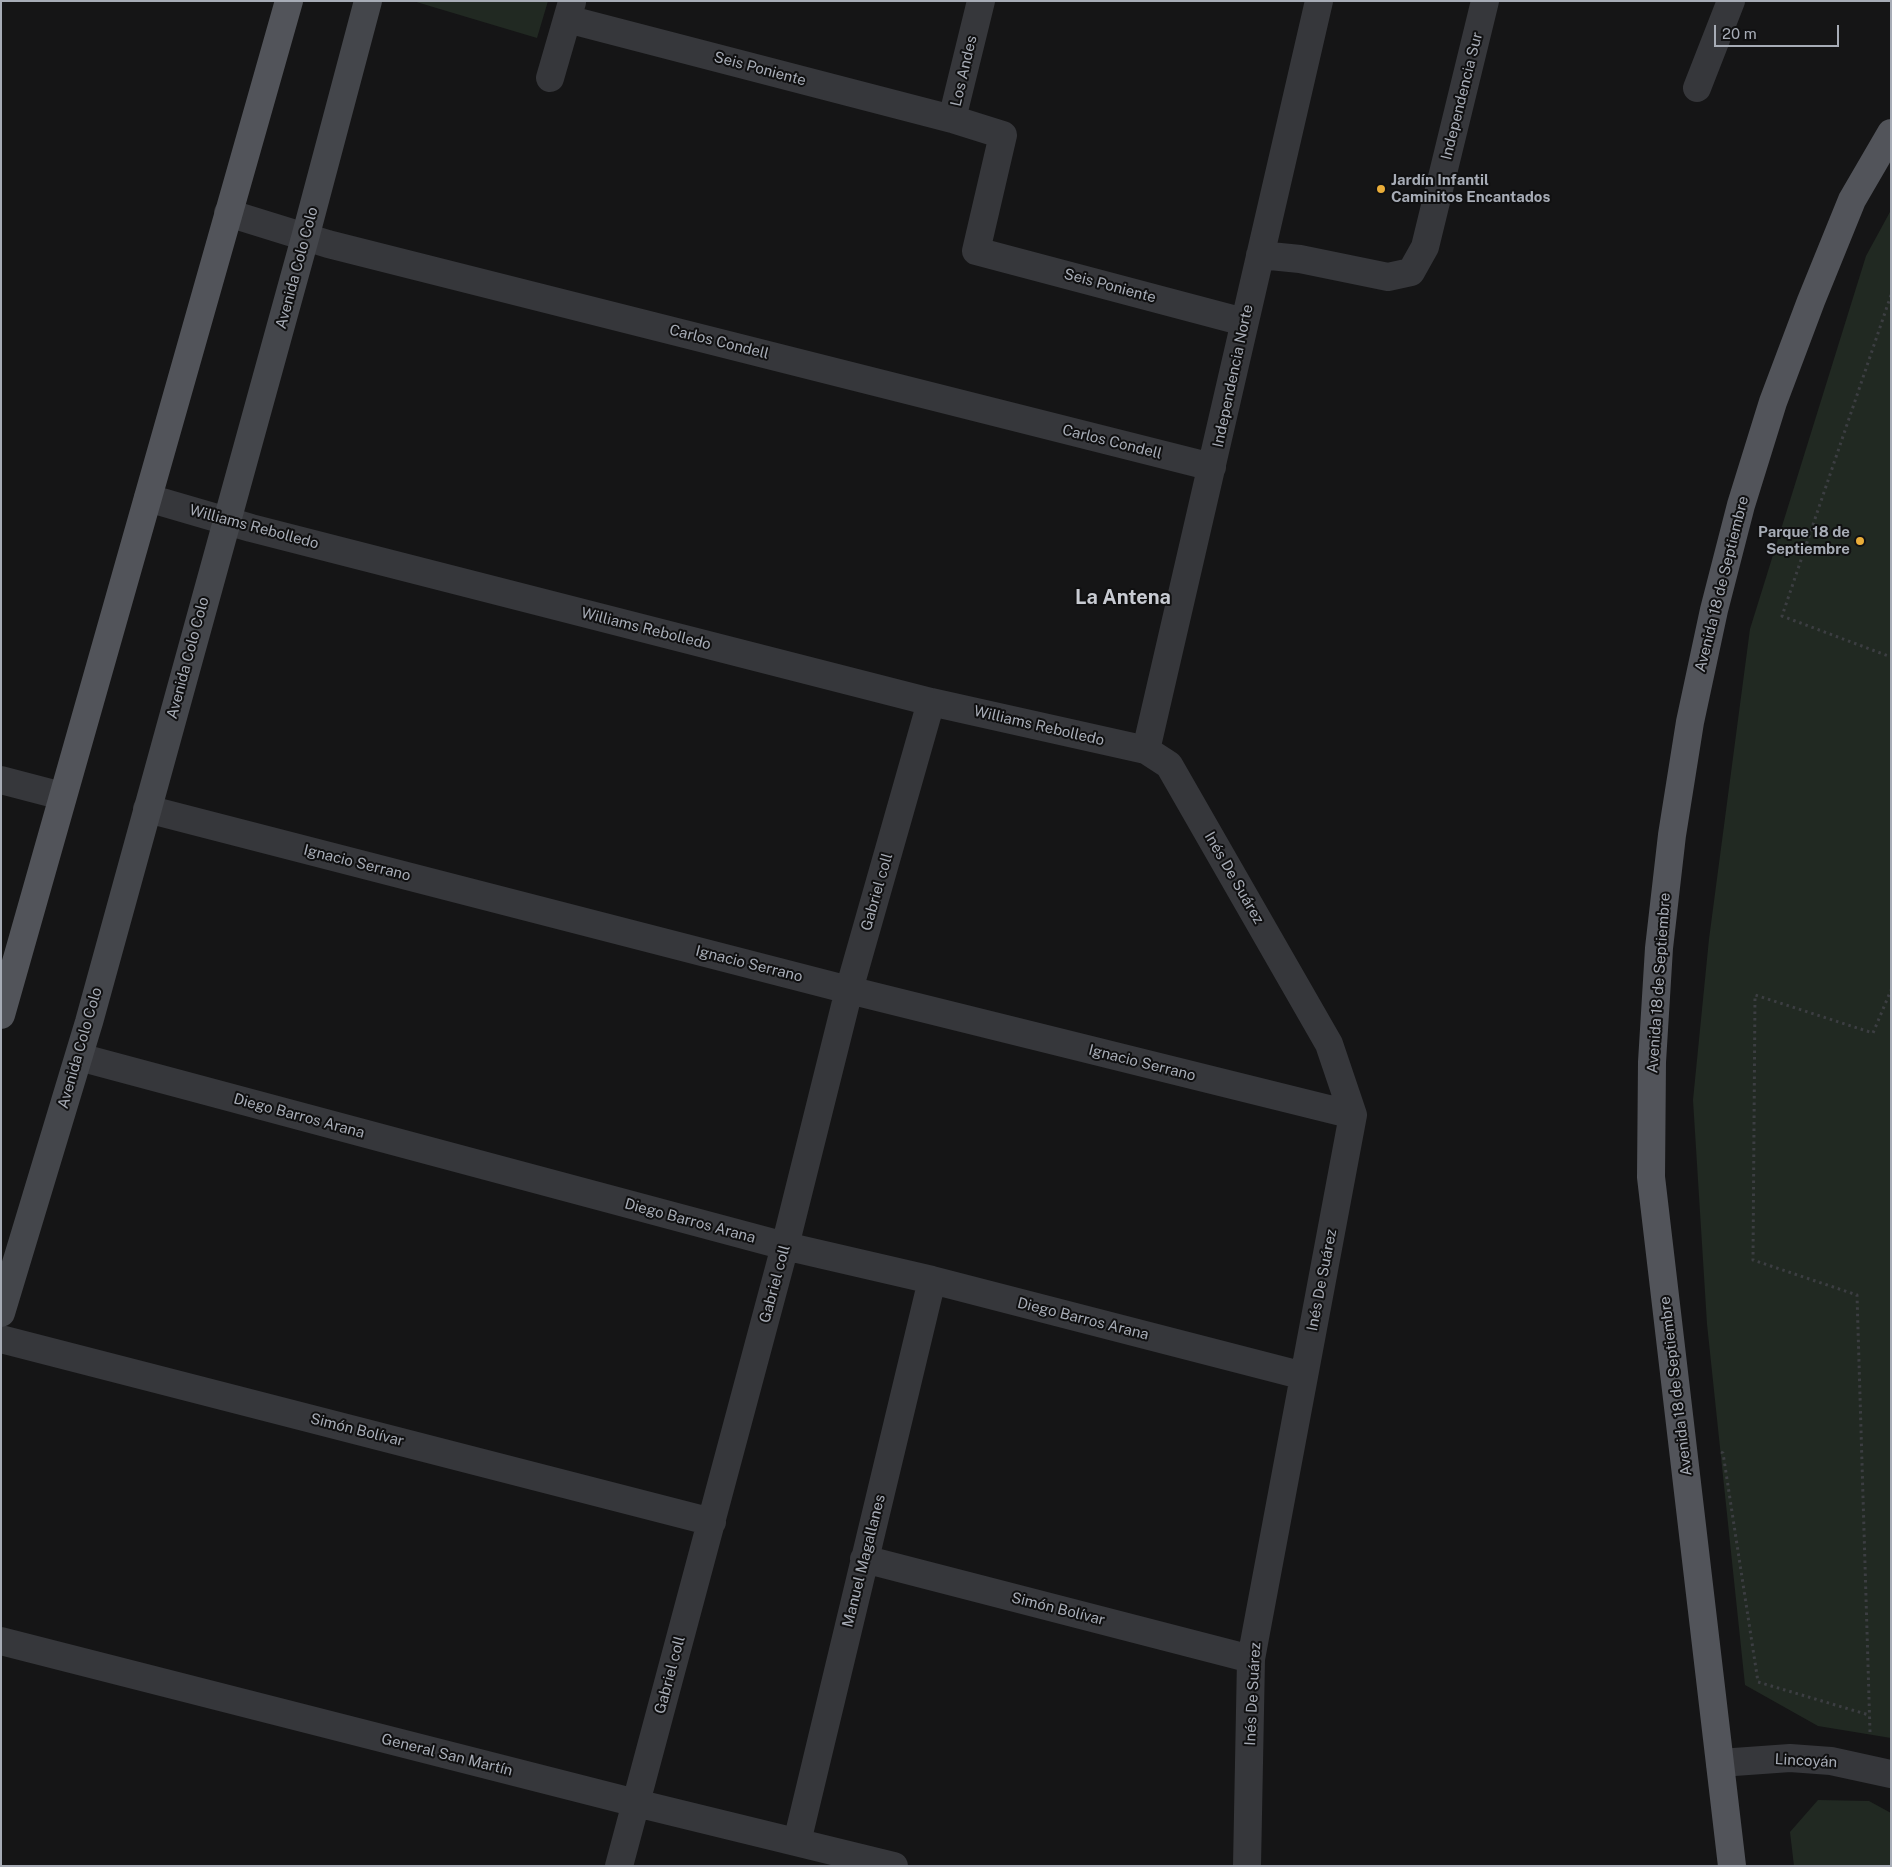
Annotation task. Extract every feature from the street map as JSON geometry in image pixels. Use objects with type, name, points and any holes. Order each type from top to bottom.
[{"type":"main road","points":[[1,1014],[289,1]]},
{"type":"main road","name":"Avenida 18 de Septiembre","points":[[1732,1866],[1651,1177],[1652,1100],[1659,948],[1672,834],[1690,722],[1733,533],[1773,402],[1810,301],[1852,200],[1891,133]]},
{"type":"street","name":"Avenida Colo Colo","points":[[1,1312],[78,1057],[306,238],[368,1]]},
{"type":"street","name":"Los Andes","points":[[976,251],[1003,135],[952,119],[981,1]]},
{"type":"street","name":"Independencia Norte","points":[[1146,750],[1318,1]]},
{"type":"street","name":"Independencia Sur","points":[[1260,255],[1300,258],[1388,276],[1411,272],[1425,246],[1486,1]]},
{"type":"street","points":[[1697,88],[1731,1]]},
{"type":"street","name":"Seis Poniente","points":[[570,10],[952,119]]},
{"type":"street","points":[[550,78],[570,10]]},
{"type":"street","name":"Carlos Condell","points":[[228,213],[306,238],[1212,467]]},
{"type":"street","name":"Seis Poniente","points":[[976,251],[1244,322]]},
{"type":"street","name":"Williams Rebolledo","points":[[148,498],[226,520],[931,702],[1146,750]]},
{"type":"street","name":"Gabriel coll","points":[[618,1866],[785,1246],[849,990],[931,702]]},
{"type":"street","name":"Inés De Suárez","points":[[1146,750],[1168,765],[1329,1044],[1353,1115],[1251,1659],[1247,1866]]},
{"type":"street","points":[[1,780],[62,796]]},
{"type":"street","name":"Ignacio Serrano","points":[[147,809],[849,990],[1353,1115]]},
{"type":"street","name":"Diego Barros Arana","points":[[78,1057],[785,1246],[932,1280],[1304,1376]]},
{"type":"street","name":"Manuel Magallanes","points":[[797,1842],[932,1280]]},
{"type":"street","name":"Simón Bolívar","points":[[1,1339],[712,1522]]},
{"type":"street","name":"Simón Bolívar","points":[[864,1560],[1251,1659]]},
{"type":"street","name":"General San Martín","points":[[1,1641],[636,1803],[894,1866]]},
{"type":"street","name":"Lincoyán","points":[[1720,1763],[1790,1758],[1831,1761],[1881,1771]]},
{"type":"path","points":[[1891,295],[1782,616],[1891,656]]},
{"type":"path","points":[[1881,1771],[1869,1715],[1856,1294],[1753,1260],[1756,995],[1873,1033],[1891,990]]},
{"type":"path","points":[[1681,1428],[1723,1453],[1758,1682],[1869,1715]]},
{"type":"shaded area","points":[[413,1],[548,1],[537,38]]},
{"type":"shaded area","name":"Parque 18 de Septiembre","points":[[1891,210],[1891,1738],[1818,1726],[1745,1685],[1707,1324],[1693,1100],[1709,939],[1750,629],[1866,256]]},
{"type":"shaded area","points":[[1818,1800],[1869,1801],[1891,1813],[1891,1866],[1794,1866],[1790,1832]]},
{"type":"place","name":"Jardín Infantil Caminitos Encantados","points":[[1381,189]]},
{"type":"place","name":"Parque 18 de Septiembre","points":[[1860,541]]},
{"type":"district","name":"La Antena","points":[[1123,598]]}]
